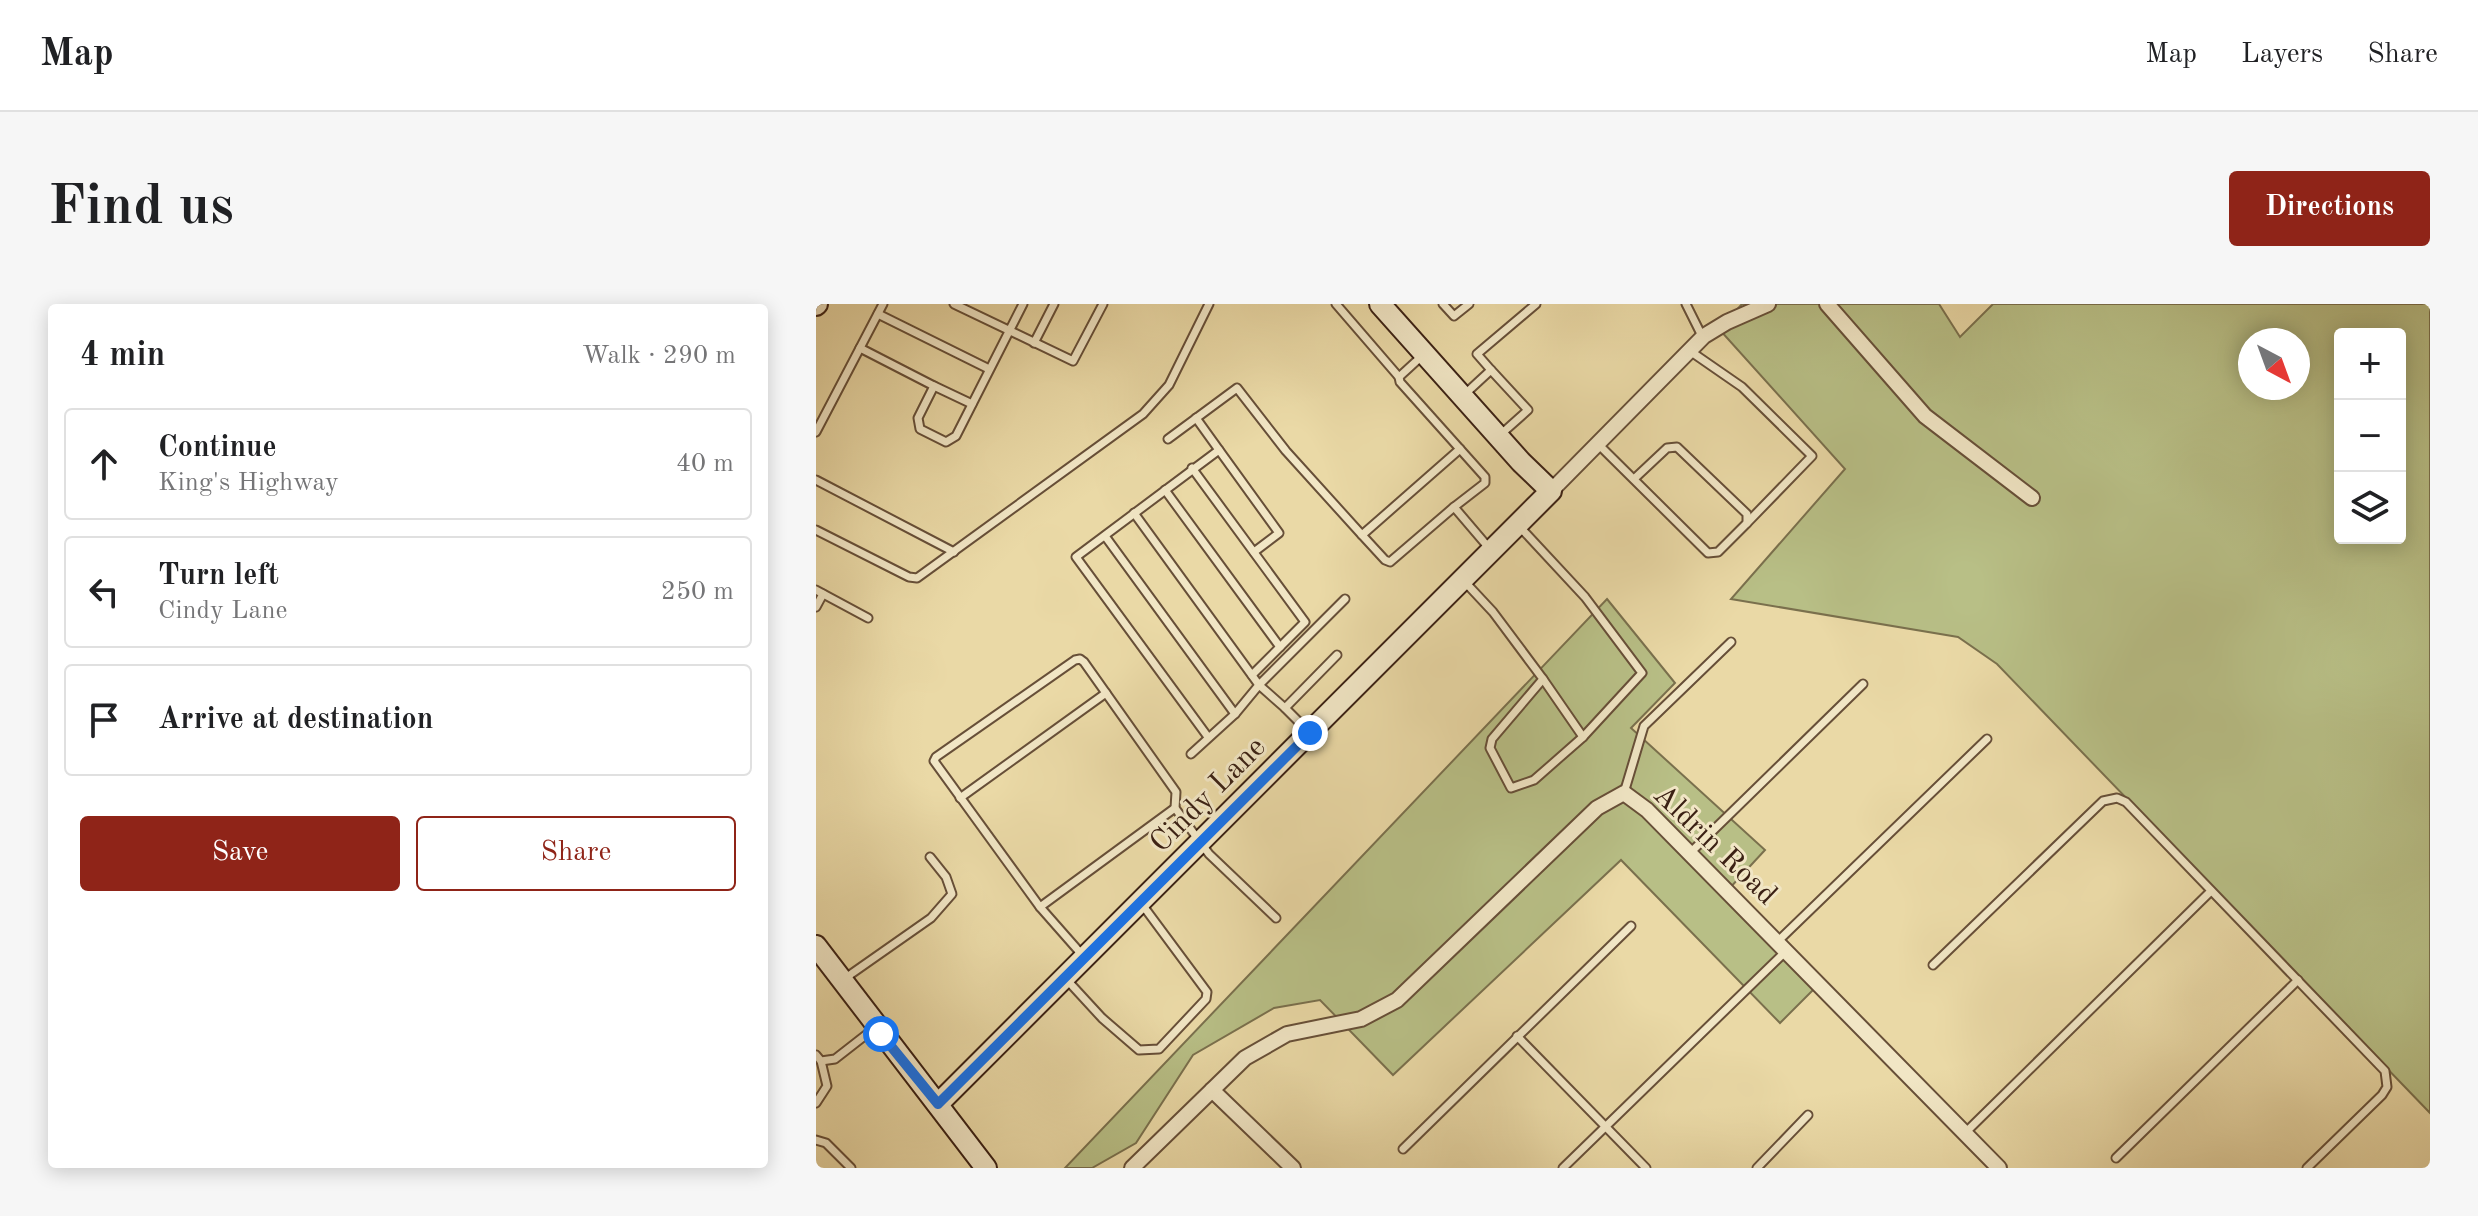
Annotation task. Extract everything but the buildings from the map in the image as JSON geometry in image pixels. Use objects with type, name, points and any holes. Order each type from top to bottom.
[{"type":"street","points":[[1380,304],[1551,491]]},
{"type":"street","name":"Cindy Lane","points":[[938,1104],[1703,338],[1727,322],[1768,304]]},
{"type":"street","points":[[1827,304],[1925,416],[2032,498]]},
{"type":"street","name":"Aldrin Road","points":[[1132,1168],[1245,1058],[1273,1039],[1301,1030],[1361,1019],[1397,1000],[1597,808],[1624,793],[1647,810],[1999,1168]]},
{"type":"street","points":[[816,946],[986,1168]]},
{"type":"street","points":[[1212,1090],[1293,1168]]},
{"type":"lane","points":[[816,432],[883,304]]},
{"type":"lane","points":[[954,304],[1073,361],[1103,304]]},
{"type":"lane","points":[[934,386],[918,418],[920,429],[946,442],[956,436],[1023,304]]},
{"type":"lane","points":[[1034,343],[1054,304]]},
{"type":"lane","points":[[816,530],[909,577],[917,578],[1155,403],[1169,385],[1209,304]]},
{"type":"lane","points":[[1168,439],[1237,388],[1286,451],[1390,562],[1485,483],[1485,477],[1400,382],[1336,304]]},
{"type":"lane","points":[[1443,304],[1454,316],[1469,304]]},
{"type":"lane","points":[[1499,437],[1528,410],[1477,354],[1536,304]]},
{"type":"lane","points":[[1686,304],[1703,338]]},
{"type":"lane","points":[[878,314],[989,369]]},
{"type":"lane","points":[[860,348],[972,404]]},
{"type":"lane","points":[[1597,443],[1708,553],[1718,552],[1812,456],[1742,387],[1690,351]]},
{"type":"lane","points":[[1399,377],[1425,354]]},
{"type":"lane","points":[[1462,396],[1491,370]]},
{"type":"lane","points":[[1196,418],[1279,533],[1254,552]]},
{"type":"lane","points":[[1634,479],[1667,448],[1677,447],[1747,514],[1747,523]]},
{"type":"lane","points":[[1362,535],[1460,449]]},
{"type":"lane","points":[[1208,737],[1076,557],[1219,450]]},
{"type":"lane","points":[[1192,468],[1305,622],[1252,675]]},
{"type":"lane","points":[[816,480],[954,552]]},
{"type":"lane","points":[[1165,490],[1280,647]]},
{"type":"lane","points":[[1454,507],[1492,550]]},
{"type":"lane","points":[[1134,513],[1259,685],[1310,733]]},
{"type":"lane","points":[[1518,524],[1585,597],[1641,669],[1642,676],[1583,737],[1534,780],[1511,788],[1490,748],[1491,743],[1543,679]]},
{"type":"lane","points":[[1105,536],[1235,714]]},
{"type":"lane","points":[[1463,580],[1493,612],[1583,737]]},
{"type":"lane","points":[[816,607],[819,592],[868,618]]},
{"type":"lane","points":[[1191,754],[1235,714],[1259,685],[1345,599]]},
{"type":"lane","points":[[1624,793],[1644,726],[1731,642]]},
{"type":"lane","points":[[1285,708],[1337,655]]},
{"type":"lane","points":[[1085,959],[1040,907],[934,761],[1075,660],[1084,662],[1176,792],[1175,808],[1200,844],[1276,918]]},
{"type":"lane","points":[[1690,853],[1863,684]]},
{"type":"lane","points":[[960,798],[1106,693]]},
{"type":"lane","points":[[1563,1168],[1607,1127],[1987,739]]},
{"type":"lane","points":[[1933,965],[2109,798],[2126,802],[2380,1064],[2387,1081],[2382,1095],[2307,1168]]},
{"type":"lane","points":[[1040,907],[1175,808]]},
{"type":"lane","points":[[842,980],[931,918],[952,894],[946,877],[930,857]]},
{"type":"lane","points":[[1965,1133],[2211,891]]},
{"type":"lane","points":[[1065,979],[1102,1018],[1139,1050],[1159,1049],[1167,1043],[1206,999],[1207,992],[1140,903]]},
{"type":"lane","points":[[1403,1149],[1631,926]]},
{"type":"lane","points":[[2116,1158],[2298,980]]},
{"type":"lane","points":[[816,1103],[827,1086],[818,1058],[835,1059],[876,1027]]},
{"type":"lane","points":[[1517,1036],[1646,1168]]},
{"type":"lane","points":[[1757,1168],[1808,1115]]},
{"type":"lane","points":[[816,1140],[826,1143],[851,1168]]},
{"type":"green space","points":[[1742,304],[1939,304],[1960,337],[1993,304],[2430,304],[2430,1113],[1997,664],[1958,637],[1731,599],[1845,469],[1719,329]]},
{"type":"green space","points":[[1607,599],[1675,683],[1631,728],[1765,850],[1727,891],[1820,983],[1780,1023],[1621,860],[1393,1075],[1320,1000],[1274,1008],[1193,1055],[1136,1143],[1092,1168],[1065,1168]]},
{"type":"route","points":[[881,1034],[938,1104],[1310,733]]}]
